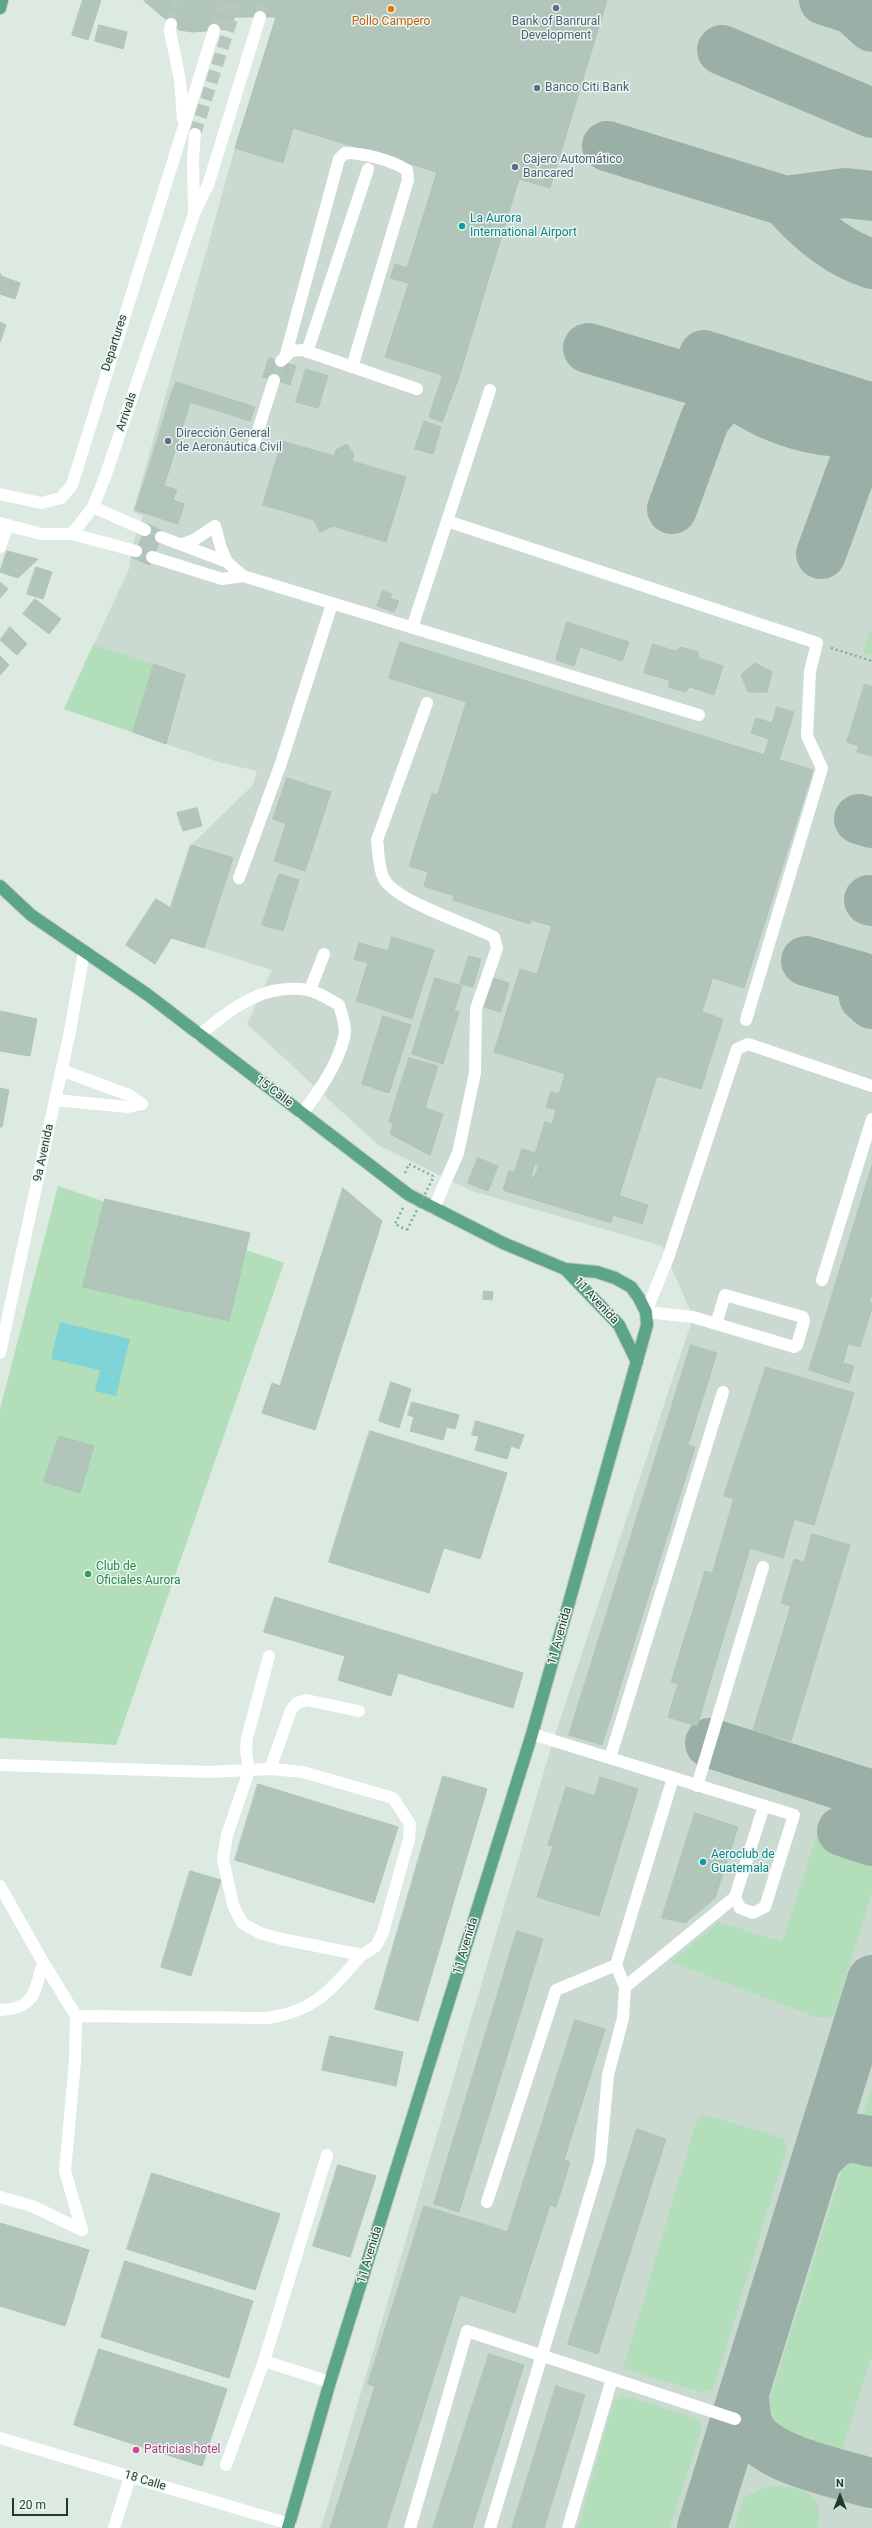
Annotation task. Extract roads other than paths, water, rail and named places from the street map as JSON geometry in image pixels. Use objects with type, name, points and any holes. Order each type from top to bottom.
[{"type":"main road","points":[[0,8],[2,0]]},
{"type":"main road","name":"15 Calle","points":[[0,886],[31,915],[148,995],[398,1187],[434,1208],[503,1243],[565,1269]]},
{"type":"main road","name":"11 Avenida","points":[[289,2526],[330,2382],[532,1734],[647,1325],[646,1312],[631,1287],[615,1278],[597,1272],[565,1269]]},
{"type":"main road","name":"11 Avenida","points":[[565,1269],[618,1325],[637,1362]]},
{"type":"street","points":[[194,214],[208,185],[260,17]]},
{"type":"street","points":[[171,24],[170,31],[180,80],[182,130]]},
{"type":"street","name":"Departures","points":[[0,494],[41,503],[61,498],[72,485],[214,30]]},
{"type":"street","points":[[194,214],[192,158],[195,134]]},
{"type":"street","points":[[352,367],[408,180],[407,170],[398,164],[353,153],[345,153],[339,159],[284,358],[296,349],[417,389]]},
{"type":"street","points":[[307,352],[368,169]]},
{"type":"street","name":"Arrivals","points":[[72,534],[93,506],[105,478],[194,214]]},
{"type":"street","points":[[254,443],[274,380]]},
{"type":"street","points":[[412,628],[490,390]]},
{"type":"street","points":[[93,506],[145,530]]},
{"type":"street","points":[[447,521],[817,643],[810,671],[806,736],[822,768],[746,1020]]},
{"type":"street","points":[[0,547],[4,524],[41,534],[72,534],[136,551]]},
{"type":"street","points":[[183,544],[194,540],[215,526],[221,548],[227,562]]},
{"type":"street","points":[[162,536],[227,562],[243,576],[699,715]]},
{"type":"street","points":[[152,557],[222,579],[243,576]]},
{"type":"street","points":[[239,878],[281,763],[332,604]]},
{"type":"street","points":[[427,703],[378,840],[381,868],[384,879],[396,893],[494,937],[497,948],[476,1009],[475,1073],[458,1153],[434,1208]]},
{"type":"street","name":"9a Avenida","points":[[0,1353],[62,1070],[84,952]]},
{"type":"street","points":[[310,990],[324,954]]},
{"type":"street","points":[[199,1035],[237,1005],[251,997],[274,991],[310,990],[339,1005],[344,1021],[344,1037],[329,1074],[302,1114]]},
{"type":"street","points":[[716,1324],[726,1295],[803,1317],[804,1321],[798,1345],[794,1347],[716,1324],[693,1317],[646,1312],[668,1258],[737,1048],[748,1044],[872,1086]]},
{"type":"street","points":[[55,1100],[128,1107],[142,1104],[129,1095],[62,1070]]},
{"type":"street","points":[[822,1280],[872,1119]]},
{"type":"street","points":[[610,1758],[723,1392]]},
{"type":"street","points":[[697,1786],[763,1567]]},
{"type":"street","points":[[269,1656],[247,1738],[246,1750],[249,1771],[227,1835],[223,1859],[233,1905],[242,1923],[260,1933],[362,1955]]},
{"type":"street","points":[[270,1769],[291,1710],[297,1702],[306,1700],[359,1711]]},
{"type":"street","points":[[532,1734],[794,1815],[765,1907],[754,1913],[740,1908],[735,1897]]},
{"type":"street","points":[[0,1765],[209,1772],[270,1769],[303,1772],[394,1798],[410,1824],[409,1839],[383,1932],[376,1946],[362,1955],[325,1996],[306,2008],[283,2016],[268,2018],[76,2016]]},
{"type":"street","points":[[490,2528],[600,2162],[608,2075],[623,2018],[625,1987],[616,1965],[673,1778]]},
{"type":"street","points":[[625,1987],[735,1897],[764,1806]]},
{"type":"street","points":[[0,1886],[43,1962],[76,2016],[76,2056],[65,2171],[82,2230],[32,2206],[0,2197]]},
{"type":"street","points":[[0,2010],[23,2007],[30,2000],[43,1962]]},
{"type":"street","points":[[487,2202],[556,1990],[616,1965]]},
{"type":"street","points":[[226,2465],[264,2360],[327,2155]]},
{"type":"street","points":[[410,2528],[467,2330],[735,2419]]},
{"type":"street","points":[[264,2360],[330,2382]]},
{"type":"street","points":[[568,2528],[612,2379]]},
{"type":"street","name":"18 Calle","points":[[0,2438],[289,2526]]},
{"type":"street","points":[[114,2528],[130,2477]]},
{"type":"water","points":[[60,1322],[130,1339],[116,1396],[95,1391],[100,1370],[51,1359]]},
{"type":"tunnel","points":[[171,24],[179,0]]},
{"type":"tunnel","points":[[214,30],[223,0]]},
{"type":"tunnel","points":[[195,134],[238,0]]},
{"type":"tunnel","points":[[260,17],[266,0]]},
{"type":"tunnel","points":[[274,380],[281,361]]},
{"type":"place","name":"Bank of Banrural Development","points":[[556,8]]},
{"type":"place","name":"Pollo Campero","points":[[391,9]]},
{"type":"place","name":"Banco Citi Bank","points":[[537,88]]},
{"type":"place","name":"Cajero Automático Bancared","points":[[515,167]]},
{"type":"place","name":"La Aurora International Airport","points":[[462,226]]},
{"type":"place","name":"Dirección General de Aeronáutica Civil","points":[[168,441]]},
{"type":"place","name":"Club de Oficiales Aurora","points":[[88,1574]]},
{"type":"place","name":"Aeroclub de Guatemala","points":[[703,1862]]},
{"type":"place","name":"Patricias hotel","points":[[136,2450]]}]
